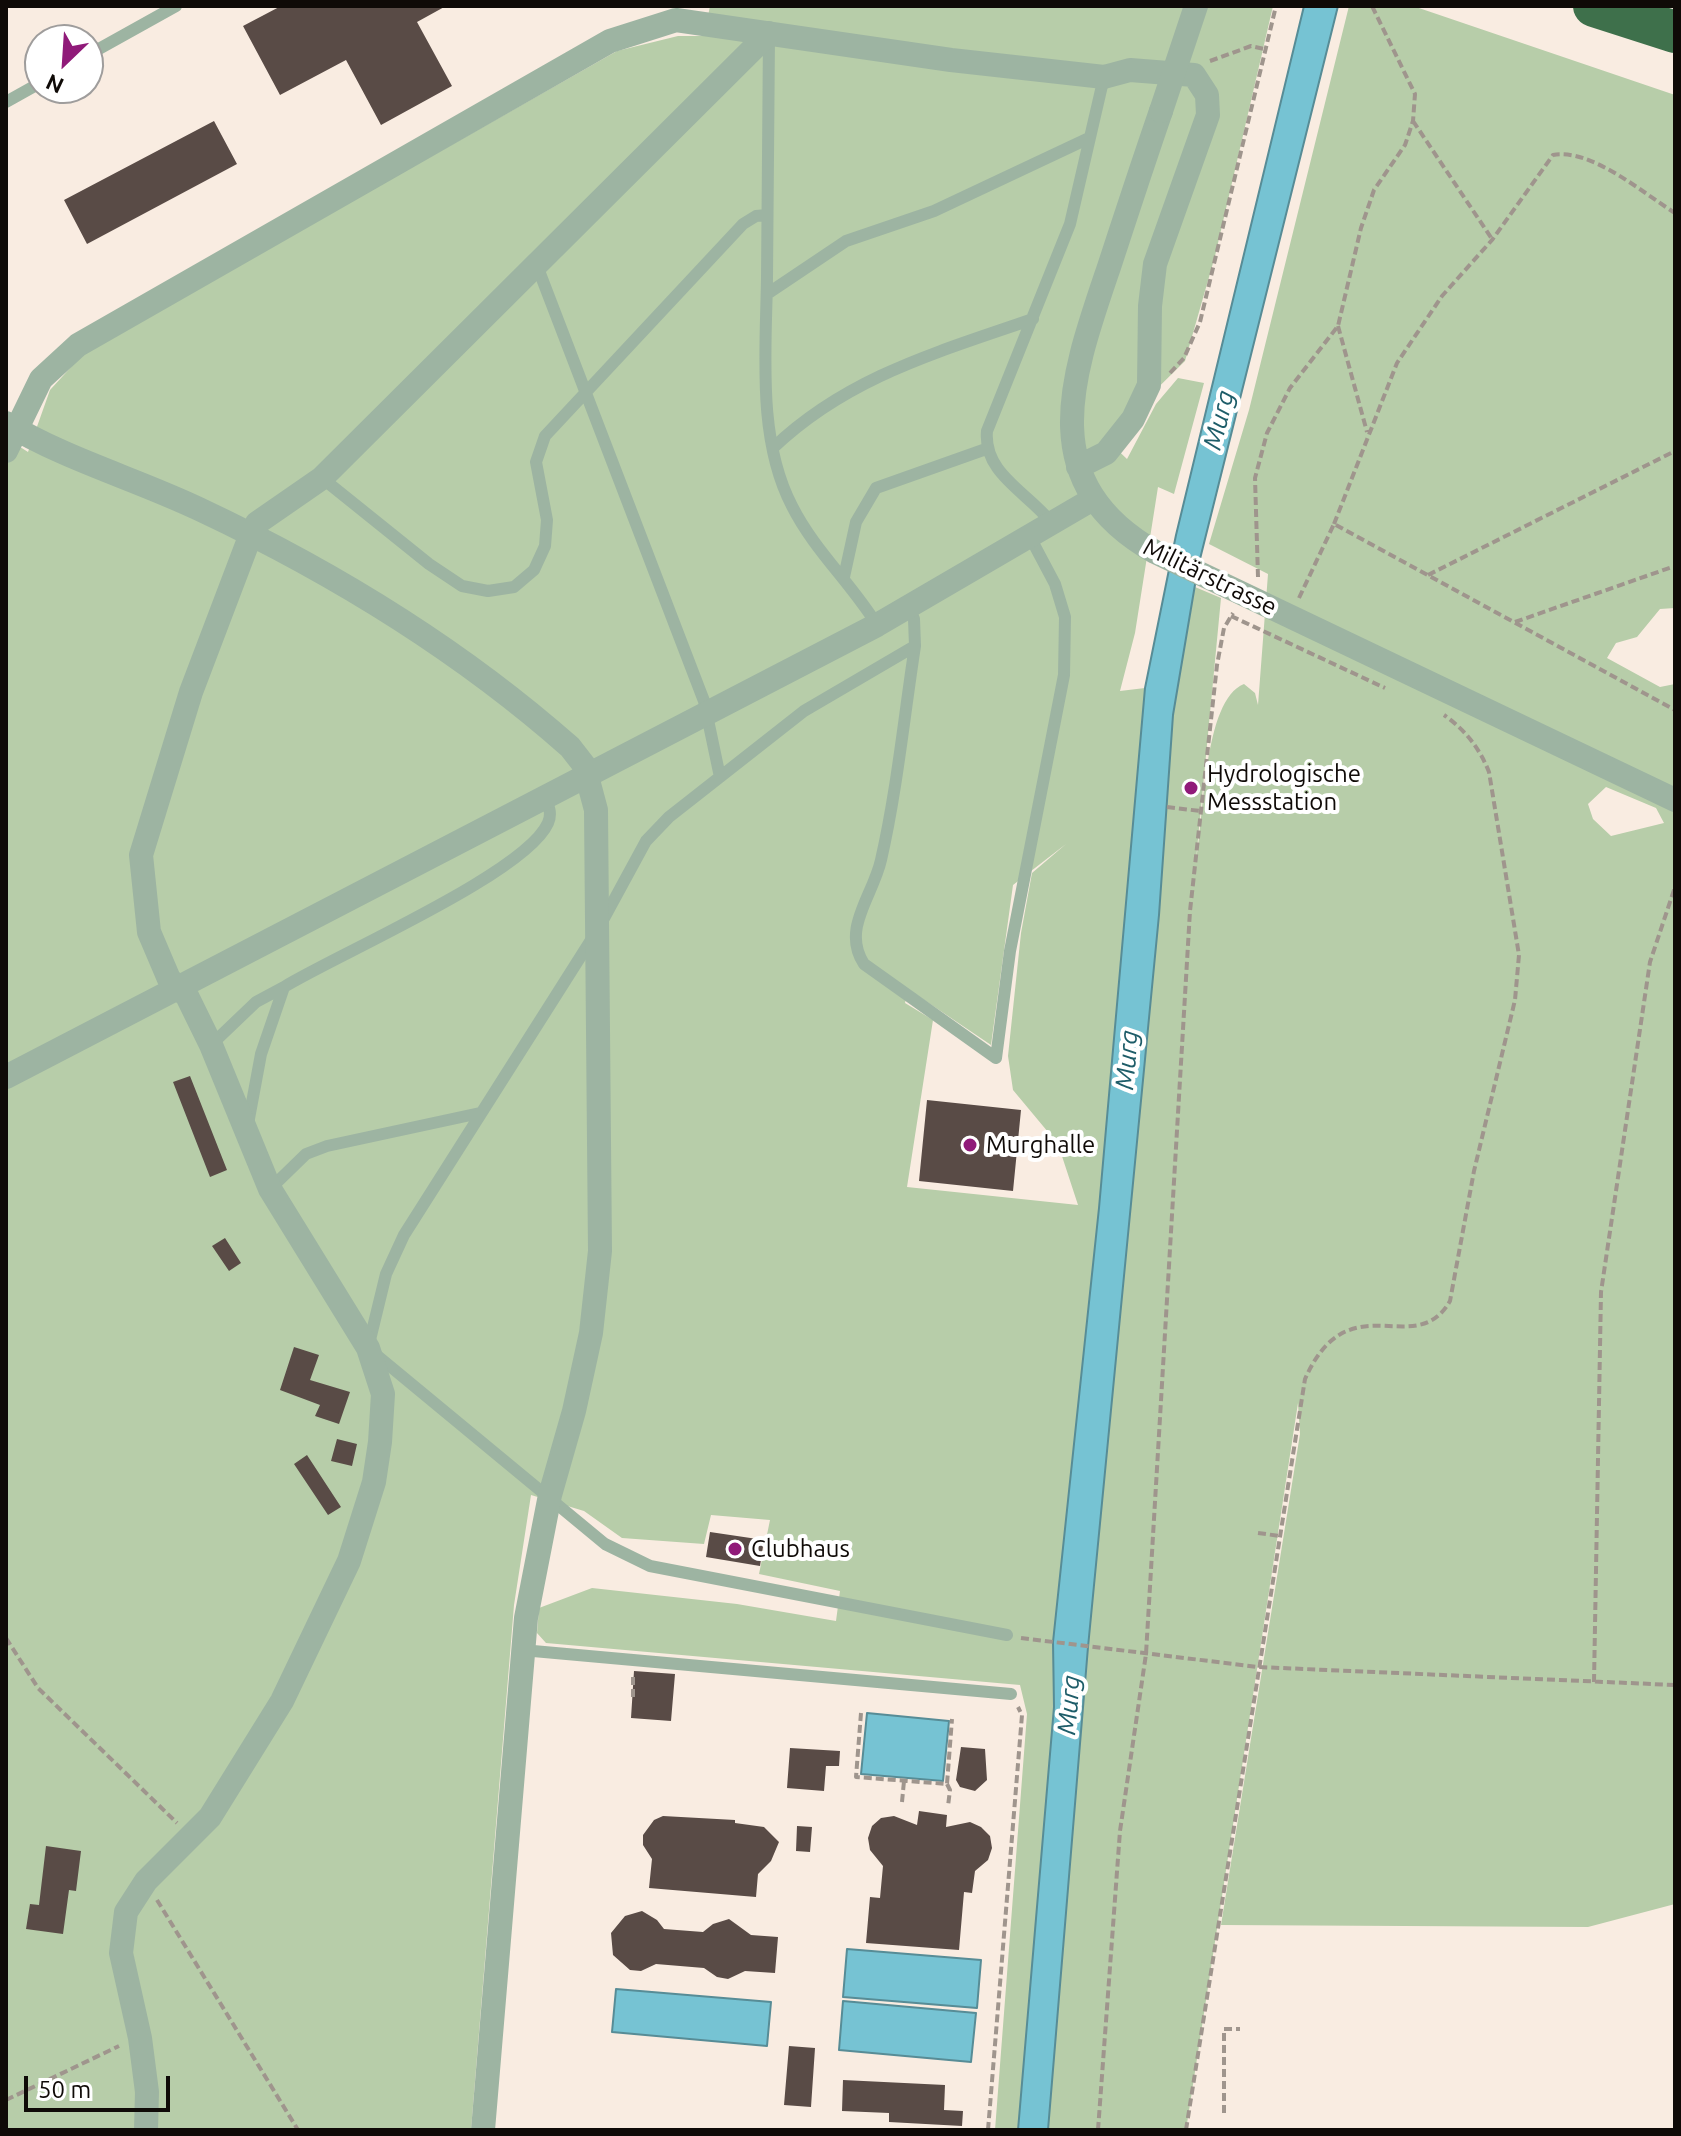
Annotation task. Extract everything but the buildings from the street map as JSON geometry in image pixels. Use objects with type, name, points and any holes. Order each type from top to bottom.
[{"type":"highway","points":[[1594,6],[1675,32]]},
{"type":"street","name":"Militärstrasse","points":[[1196,6],[1076,369],[1070,433],[1078,467],[1093,499],[1114,525],[1155,552],[1215,580],[1251,591],[1290,616],[1675,800]]},
{"type":"street","points":[[483,2130],[522,1650],[530,1586],[591,1333],[600,1251],[596,810],[588,776],[570,747],[435,639],[251,534],[10,434],[41,379],[78,345],[610,41],[676,20],[951,60],[1104,77],[1130,70],[1194,75],[1207,95],[1208,115],[1155,264],[1150,306],[1152,369],[1145,396],[1106,453],[1078,467]]},
{"type":"street","points":[[146,2130],[145,2071],[120,1939],[126,1912],[146,1881],[210,1817],[282,1701],[349,1561],[374,1482],[383,1394],[368,1348],[270,1189],[211,1045],[187,996],[169,979],[149,932],[141,855],[191,692],[257,523],[322,478],[769,33]]},
{"type":"street","points":[[6,1077],[877,625],[1093,499]]},
{"type":"lane","points":[[104,46],[176,6]]},
{"type":"lane","points":[[769,33],[768,404],[773,448],[791,504],[816,545],[844,577],[877,625]]},
{"type":"lane","points":[[1051,522],[996,468],[986,449],[987,431],[1070,224],[1087,139],[1104,77]]},
{"type":"lane","points":[[6,102],[24,92]]},
{"type":"lane","points":[[767,294],[846,241],[934,211],[1087,139]]},
{"type":"lane","points":[[322,478],[429,564],[462,586],[488,591],[514,587],[534,570],[545,546],[547,520],[536,462],[545,436],[743,224],[756,216],[767,215]]},
{"type":"lane","points":[[536,263],[708,713],[720,777]]},
{"type":"lane","points":[[773,448],[805,417],[854,387],[914,360],[1033,319]]},
{"type":"lane","points":[[844,577],[856,522],[876,488],[986,449]]},
{"type":"lane","points":[[909,607],[913,617],[915,646],[881,862],[855,932],[855,950],[864,964],[996,1058],[1010,951],[1064,675],[1065,617],[1055,584],[1029,535]]},
{"type":"lane","points":[[915,646],[804,711],[669,817],[646,841],[598,929],[404,1235],[386,1274],[368,1348],[550,1495],[605,1544],[650,1566],[1007,1635]]},
{"type":"lane","points":[[211,1045],[256,1002],[464,892],[511,859],[536,840],[549,822],[551,810],[546,799]]},
{"type":"lane","points":[[246,1132],[261,1054],[284,987]]},
{"type":"lane","points":[[270,1189],[306,1154],[327,1146],[480,1113]]},
{"type":"lane","points":[[522,1650],[1011,1694]]},
{"type":"path","points":[[1145,396],[1184,358],[1196,337],[1276,6]]},
{"type":"path","points":[[1098,2130],[1120,1831],[1146,1654],[1190,911],[1217,665],[1224,628],[1251,591],[1260,566],[1255,478],[1267,433],[1290,388],[1338,326],[1361,228],[1374,190],[1405,145],[1413,121],[1415,94],[1412,84],[1372,6]]},
{"type":"path","points":[[1194,75],[1201,65],[1214,59],[1251,46],[1264,49]]},
{"type":"path","points":[[1413,121],[1492,240]]},
{"type":"path","points":[[1290,616],[1334,524],[1397,363],[1442,296],[1492,240],[1553,155],[1567,153],[1588,158],[1675,213]]},
{"type":"path","points":[[1338,326],[1367,435]]},
{"type":"path","points":[[1428,575],[1675,451]]},
{"type":"path","points":[[1334,524],[1675,710]]},
{"type":"path","points":[[1513,622],[1675,566]]},
{"type":"path","points":[[1231,616],[1387,689]]},
{"type":"path","points":[[1186,2130],[1305,1379],[1317,1354],[1333,1336],[1352,1327],[1428,1325],[1442,1315],[1450,1301],[1474,1171],[1515,1000],[1519,955],[1489,772],[1482,753],[1463,729],[1430,709]]},
{"type":"path","points":[[1167,807],[1200,811]]},
{"type":"path","points":[[1594,1682],[1601,1292],[1650,962],[1675,887]]},
{"type":"path","points":[[1258,1533],[1280,1536]]},
{"type":"path","points":[[1007,1635],[1258,1667],[1675,1685]]},
{"type":"path","points":[[6,1638],[38,1688],[191,1835]]},
{"type":"path","points":[[633,1676],[633,1697]]},
{"type":"path","points":[[988,2130],[1022,1715],[1011,1694]]},
{"type":"path","points":[[861,1713],[856,1777],[947,1784]]},
{"type":"path","points":[[948,1806],[952,1719]]},
{"type":"path","points":[[902,1802],[904,1781]]},
{"type":"path","points":[[146,1881],[298,2130]]},
{"type":"path","points":[[1224,2113],[1224,2029],[1240,2029]]},
{"type":"path","points":[[6,2100],[124,2044]]},
{"type":"green space","points":[[710,6],[1273,6],[1215,256],[1185,361],[1106,439],[1127,459],[1156,404],[1178,378],[1204,383],[1174,494],[1158,487],[1135,633],[1120,691],[1145,688],[1099,1208],[1053,1642],[1054,1707],[1018,2130],[995,2130],[1027,1714],[1020,1685],[546,1643],[537,1633],[539,1608],[592,1588],[737,1604],[836,1621],[840,1591],[759,1574],[770,1520],[711,1515],[704,1544],[622,1538],[584,1511],[531,1495],[514,1605],[471,2130],[6,2130],[6,438],[28,452],[50,390],[84,353],[617,51],[678,36],[704,36]],"holes":[[[1066,844],[1032,873],[1021,933],[1008,1056],[1013,1090],[1058,1144],[1078,1205],[907,1187],[933,1020],[905,1003],[908,989],[991,1045],[1013,885]]]},
{"type":"green space","points":[[1349,6],[1413,6],[1675,95],[1675,608],[1660,609],[1637,637],[1616,643],[1607,658],[1660,687],[1675,684],[1675,1904],[1588,1927],[1221,1925],[1300,1434],[1298,1403],[1186,2130],[1048,2130],[1088,1647],[1159,915],[1173,715],[1195,587],[1221,598],[1196,860],[1208,763],[1220,713],[1230,695],[1244,684],[1255,693],[1258,705],[1268,574],[1209,544],[1249,410]],"holes":[[[1606,787],[1656,808],[1664,823],[1611,836],[1593,819],[1588,804]]]},
{"type":"water","name":"Murg","points":[[1304,6],[1338,6],[1198,567],[1173,715],[1159,915],[1088,1647],[1048,2130],[1018,2130],[1054,1707],[1053,1642],[1099,1208],[1145,688],[1176,535]]},
{"type":"water","points":[[867,1713],[949,1721],[943,1781],[861,1774]]},
{"type":"water","points":[[847,1949],[981,1960],[977,2008],[843,1997]]},
{"type":"water","points":[[616,1989],[771,2002],[767,2046],[612,2032]]},
{"type":"water","points":[[843,2001],[976,2013],[971,2062],[839,2050]]},
{"type":"place","name":"Hydrologische Messstation","points":[[1191,788]]},
{"type":"place","name":"Murghalle","points":[[970,1145]]},
{"type":"place","name":"Clubhaus","points":[[735,1549]]}]
